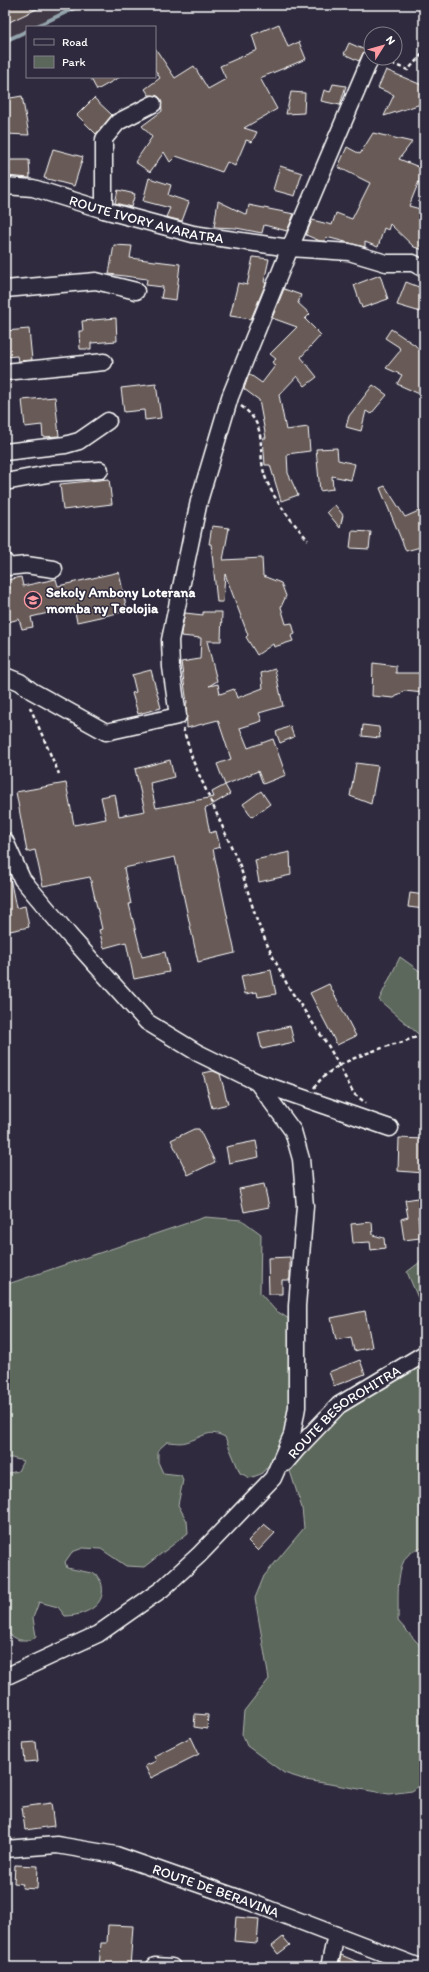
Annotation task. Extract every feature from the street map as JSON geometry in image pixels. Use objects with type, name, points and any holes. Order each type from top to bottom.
[{"type":"street","points":[[5,676],[20,682],[32,691],[106,732],[178,716],[171,667],[170,640],[199,501],[230,397],[290,248],[372,66]]},
{"type":"street","points":[[104,210],[104,139],[118,122],[153,104]]},
{"type":"street","name":"ROUTE IVORY AVARATRA","points":[[5,186],[33,188],[104,210],[193,234],[290,248],[349,252],[386,263],[413,263],[424,269]]},
{"type":"street","points":[[5,289],[96,281],[136,290]]},
{"type":"street","points":[[5,372],[104,362]]},
{"type":"street","points":[[5,452],[79,442],[108,421]]},
{"type":"street","points":[[5,482],[53,473],[100,470]]},
{"type":"street","points":[[5,562],[7,567],[26,565],[54,569]]},
{"type":"street","points":[[5,841],[22,879],[69,935],[147,1022],[198,1053],[257,1082],[307,1098],[390,1128]]},
{"type":"street","points":[[257,1082],[292,1132],[301,1159],[305,1206],[297,1306],[298,1407],[292,1435],[273,1478]]},
{"type":"street","name":"ROUTE BESOROHITRA","points":[[5,1677],[98,1634],[162,1589],[199,1556],[273,1478],[296,1450],[339,1405],[424,1354]]},
{"type":"street","name":"ROUTE DE BERAVINA","points":[[5,1849],[57,1845],[116,1855],[250,1902],[420,1967]]},
{"type":"street","points":[[329,1967],[336,1935]]},
{"type":"street","points":[[155,1966],[172,1967]]},
{"type":"path","points":[[397,66],[408,70],[424,52]]},
{"type":"path","points":[[230,397],[252,414],[257,422],[266,478],[281,509],[308,540]]},
{"type":"path","points":[[28,703],[58,774]]},
{"type":"path","points":[[178,716],[193,761],[217,818],[240,866],[257,922],[271,953],[290,988],[329,1047],[354,1094],[372,1108]]},
{"type":"path","points":[[307,1098],[318,1082],[338,1066],[394,1044],[404,1043],[414,1037],[424,1037]]},
{"type":"shaded area","points":[[5,5],[81,5],[37,26],[26,26],[26,31],[5,41]]},
{"type":"green space","points":[[400,957],[424,974],[424,1039],[379,1000]]},
{"type":"green space","points":[[205,1217],[242,1220],[261,1234],[260,1293],[275,1310],[300,1326],[295,1405],[277,1456],[261,1474],[250,1478],[240,1473],[225,1437],[219,1434],[214,1433],[205,1435],[184,1443],[167,1442],[158,1450],[158,1462],[163,1473],[181,1475],[183,1480],[178,1505],[187,1521],[188,1533],[144,1567],[126,1566],[101,1549],[83,1548],[72,1552],[65,1562],[67,1568],[96,1574],[102,1584],[102,1593],[97,1605],[85,1612],[72,1616],[65,1616],[58,1607],[39,1602],[33,1618],[36,1636],[31,1640],[19,1640],[5,1632],[5,1474],[18,1471],[23,1461],[5,1458],[5,1285]]},
{"type":"green space","points":[[424,1259],[424,1312],[407,1272]]},
{"type":"green space","points":[[424,1357],[424,1548],[412,1552],[406,1557],[402,1564],[398,1594],[398,1621],[424,1650],[424,1777],[422,1784],[412,1791],[389,1794],[306,1780],[284,1773],[247,1746],[242,1734],[244,1711],[269,1679],[255,1598],[264,1576],[304,1528],[302,1508],[290,1471],[340,1412]]},
{"type":"building","points":[[5,5],[45,5],[5,24]]},
{"type":"building","points":[[279,24],[288,47],[299,42],[306,59],[260,78],[277,109],[244,128],[257,132],[252,142],[246,140],[235,166],[227,162],[222,172],[176,156],[170,162],[164,152],[150,172],[135,162],[152,137],[142,126],[162,111],[161,99],[158,96],[149,95],[145,89],[160,78],[156,72],[156,50],[175,78],[194,66],[208,89],[226,79],[220,66],[257,50],[252,35]]},
{"type":"building","points":[[349,43],[363,49],[363,54],[359,61],[344,54]]},
{"type":"building","points":[[386,70],[424,86],[424,103],[384,116],[394,95],[378,88]]},
{"type":"building","points":[[91,78],[118,78],[97,90]]},
{"type":"building","points":[[333,84],[346,86],[340,105],[321,101],[324,90],[330,92]]},
{"type":"building","points":[[291,92],[305,93],[304,113],[286,114]]},
{"type":"building","points":[[22,96],[29,135],[5,134],[5,99]]},
{"type":"building","points":[[94,98],[112,115],[96,134],[77,115]]},
{"type":"building","points":[[373,133],[412,142],[399,159],[424,169],[409,206],[424,210],[424,250],[414,247],[390,224],[388,230],[384,228],[378,247],[365,242],[365,247],[326,237],[325,241],[320,241],[306,235],[312,220],[332,225],[336,213],[352,219],[370,183],[338,167],[347,147],[360,154]]},
{"type":"building","points":[[53,149],[83,157],[74,186],[44,178]]},
{"type":"building","points":[[5,160],[29,160],[30,178],[5,176]]},
{"type":"building","points":[[280,166],[302,173],[295,196],[273,190]]},
{"type":"building","points":[[149,178],[171,185],[168,195],[189,202],[182,221],[166,217],[170,208],[143,201]]},
{"type":"building","points":[[118,190],[135,194],[131,207],[115,203]]},
{"type":"building","points":[[218,201],[247,215],[249,205],[294,214],[287,231],[264,225],[262,233],[236,228],[214,227]]},
{"type":"building","points":[[114,245],[132,246],[130,258],[180,264],[176,300],[161,298],[163,287],[146,285],[147,279],[109,274]]},
{"type":"building","points":[[253,257],[269,259],[264,282],[266,283],[251,319],[230,316],[238,283],[247,285]]},
{"type":"building","points":[[380,275],[388,299],[362,308],[354,285]]},
{"type":"building","points":[[406,282],[424,289],[424,313],[397,305]]},
{"type":"building","points":[[284,289],[301,295],[298,303],[310,314],[305,319],[321,335],[301,357],[317,377],[305,386],[297,376],[279,395],[286,430],[308,427],[310,451],[287,454],[288,473],[298,495],[281,501],[270,465],[265,465],[263,438],[266,438],[259,400],[244,389],[249,374],[262,383],[275,366],[272,362],[276,359],[270,354],[297,327],[272,318]]},
{"type":"building","points":[[116,318],[117,341],[91,343],[91,349],[80,349],[79,331],[83,331],[82,321]]},
{"type":"building","points":[[29,329],[32,360],[18,361],[17,356],[5,357],[5,331]]},
{"type":"building","points":[[391,329],[415,345],[424,355],[424,396],[397,384],[402,375],[386,368],[400,351],[399,347],[385,338]]},
{"type":"building","points":[[156,384],[161,418],[145,420],[144,410],[124,412],[121,388]]},
{"type":"building","points":[[373,385],[387,395],[371,414],[366,411],[361,431],[346,427],[349,416]]},
{"type":"building","points":[[55,397],[59,436],[43,437],[42,425],[25,427],[22,400]]},
{"type":"building","points":[[337,448],[338,460],[355,464],[351,480],[332,476],[333,489],[320,491],[316,449]]},
{"type":"building","points":[[109,479],[112,504],[63,510],[60,484]]},
{"type":"building","points":[[385,486],[405,517],[421,510],[424,519],[424,546],[406,551],[380,488]]},
{"type":"building","points":[[335,505],[343,515],[340,528],[327,512]]},
{"type":"building","points":[[212,526],[229,528],[223,560],[262,558],[263,576],[281,583],[286,596],[281,607],[286,624],[292,623],[295,634],[291,636],[293,641],[274,647],[273,644],[257,655],[246,637],[248,635],[225,574],[223,602],[217,602],[211,544],[209,544]]},
{"type":"building","points":[[352,531],[371,532],[369,549],[350,548]]},
{"type":"building","points":[[119,572],[127,611],[77,622],[74,607],[31,617],[33,627],[22,629],[19,619],[5,623],[5,590],[10,589],[8,580],[21,577],[23,586],[56,579],[58,586]]},
{"type":"building","points":[[203,612],[222,612],[221,641],[207,641],[217,681],[209,686],[218,684],[220,694],[234,689],[237,698],[263,688],[261,673],[275,669],[283,706],[259,713],[262,721],[240,728],[248,748],[273,739],[286,775],[263,784],[258,771],[225,785],[217,764],[231,759],[218,720],[187,728],[187,703],[181,662],[200,659],[201,638],[181,636],[181,633],[185,613],[203,615]]},
{"type":"building","points":[[373,663],[396,666],[396,673],[424,673],[424,693],[404,691],[394,698],[372,696]]},
{"type":"building","points":[[151,670],[161,708],[138,714],[132,693],[136,692],[132,675]]},
{"type":"building","points":[[363,725],[379,727],[380,738],[362,736]]},
{"type":"building","points":[[290,726],[294,737],[280,743],[276,732]]},
{"type":"building","points":[[170,760],[174,777],[150,783],[156,808],[214,797],[212,792],[225,785],[230,794],[205,809],[210,833],[216,831],[220,847],[213,849],[235,953],[198,962],[175,857],[124,868],[131,904],[129,904],[142,957],[165,952],[169,972],[134,979],[126,942],[104,948],[99,930],[102,929],[90,877],[43,886],[35,850],[27,852],[16,792],[66,783],[74,825],[106,819],[101,797],[115,794],[119,816],[145,811],[135,769]]},
{"type":"building","points":[[356,763],[378,766],[371,804],[350,796]]},
{"type":"building","points":[[261,791],[270,804],[252,817],[243,804]]},
{"type":"building","points":[[290,852],[291,875],[259,882],[255,860]]},
{"type":"building","points":[[5,878],[10,878],[16,908],[25,906],[29,927],[5,932]]},
{"type":"building","points":[[410,893],[424,895],[424,909],[408,907]]},
{"type":"building","points":[[271,970],[276,994],[258,997],[257,992],[245,994],[241,976]]},
{"type":"building","points":[[329,984],[356,1036],[337,1045],[310,993]]},
{"type":"building","points":[[290,1026],[294,1042],[262,1049],[258,1033]]},
{"type":"building","points":[[213,1071],[220,1074],[228,1104],[212,1108],[203,1073]]},
{"type":"building","points":[[194,1129],[199,1129],[215,1162],[188,1175],[171,1140]]},
{"type":"building","points":[[399,1138],[424,1139],[424,1173],[398,1171]]},
{"type":"building","points":[[256,1141],[259,1157],[229,1163],[226,1147]]},
{"type":"building","points":[[264,1184],[269,1207],[244,1212],[239,1189]]},
{"type":"building","points":[[424,1197],[424,1215],[418,1216],[420,1238],[404,1240],[401,1219],[408,1217],[405,1200]]},
{"type":"building","points":[[372,1222],[373,1235],[384,1238],[385,1248],[371,1250],[370,1242],[353,1243],[351,1224]]},
{"type":"building","points":[[290,1257],[290,1280],[282,1280],[282,1294],[269,1294],[268,1258]]},
{"type":"building","points":[[365,1311],[372,1347],[354,1351],[351,1337],[336,1340],[331,1318]]},
{"type":"building","points":[[360,1360],[365,1374],[334,1386],[329,1372]]},
{"type":"building","points":[[264,1524],[275,1533],[258,1551],[248,1541]]},
{"type":"building","points":[[195,1714],[208,1715],[207,1729],[194,1727]]},
{"type":"building","points":[[191,1737],[199,1754],[151,1778],[145,1766],[156,1761],[154,1756]]},
{"type":"building","points":[[36,1742],[38,1761],[25,1762],[23,1743]]},
{"type":"building","points":[[51,1803],[54,1826],[25,1830],[22,1807]]},
{"type":"building","points":[[15,1865],[38,1866],[37,1889],[22,1888],[23,1884],[14,1883]]},
{"type":"building","points":[[236,1917],[259,1919],[257,1943],[234,1941]]},
{"type":"building","points":[[108,1925],[133,1926],[130,1967],[99,1967],[101,1943],[107,1943]]},
{"type":"building","points":[[283,1937],[290,1945],[278,1954],[272,1946]]},
{"type":"building","points":[[341,1955],[370,1967],[343,1967],[339,1965]]},
{"type":"waterway","points":[[37,26],[81,5]]},
{"type":"waterway","points":[[5,41],[26,31]]},
{"type":"place","name":"Sekoly Ambony Loterana momba ny Teolojia","points":[[33,600]]}]
